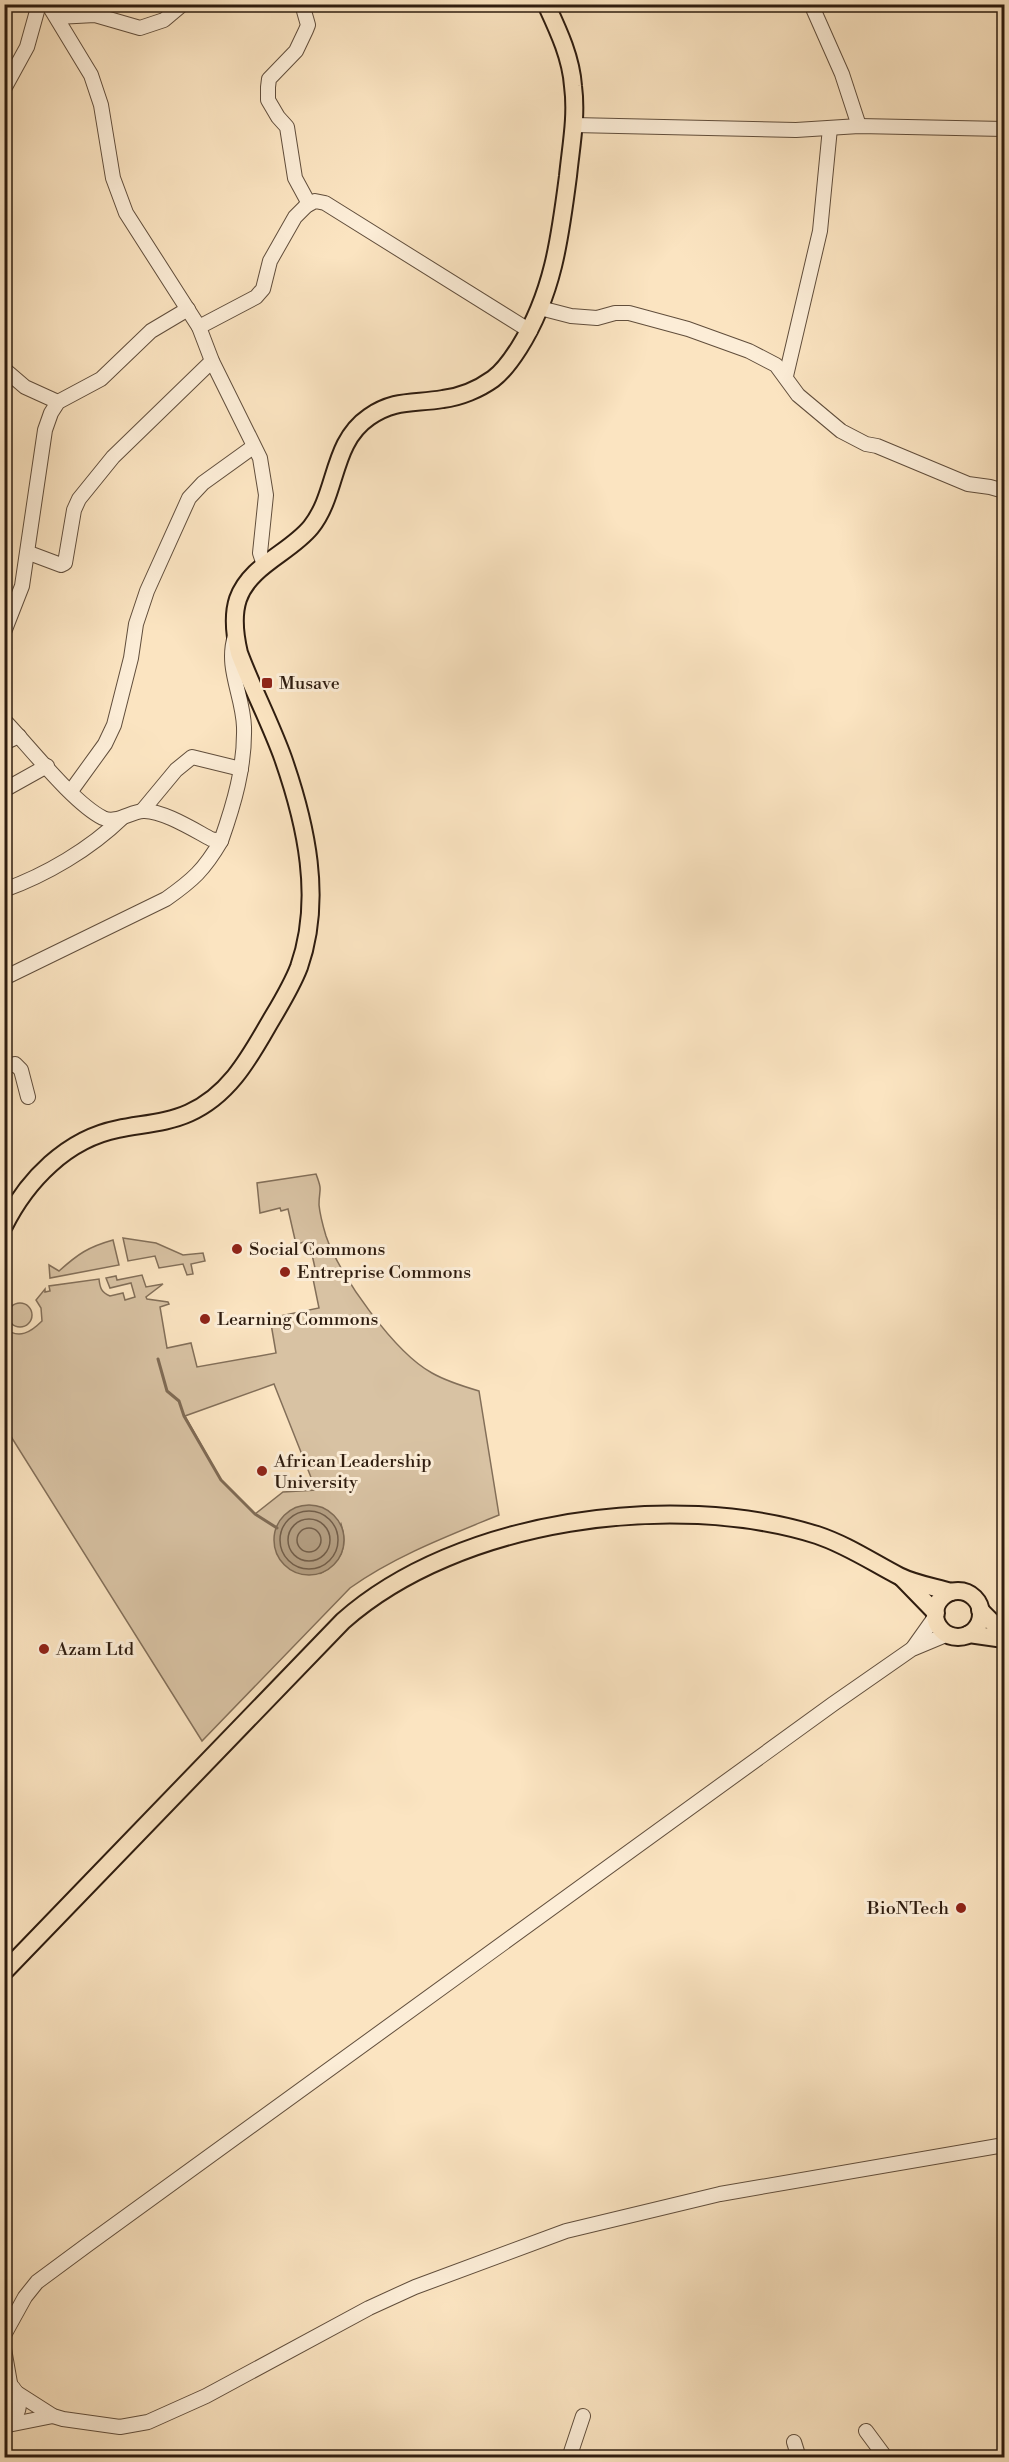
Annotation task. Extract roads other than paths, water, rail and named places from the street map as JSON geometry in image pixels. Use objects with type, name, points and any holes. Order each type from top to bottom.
[{"type":"main road","points":[[4,1226],[16,1202],[38,1175],[62,1154],[116,1129],[154,1123],[187,1114],[204,1106],[228,1087],[256,1046],[298,969],[306,941],[310,910],[311,881],[307,851],[282,757],[246,671],[235,636],[235,612],[238,600],[242,591],[264,565],[311,527],[326,500],[346,443],[369,417],[396,403],[443,399],[481,386],[503,370],[530,331],[553,272],[574,125],[573,85],[563,41],[546,4]]},
{"type":"main road","points":[[4,1972],[343,1621],[375,1594],[458,1551],[577,1521],[681,1514],[739,1518],[817,1535],[901,1577],[951,1593],[966,1593],[978,1603],[980,1610],[978,1624],[969,1634]]},
{"type":"main road","points":[[901,1577],[935,1615],[937,1624],[948,1634],[955,1636],[969,1634],[1005,1639]]},
{"type":"main road","points":[[935,1615],[939,1602],[951,1593]]},
{"type":"main road","points":[[980,1610],[1005,1634]]},
{"type":"street","points":[[4,89],[27,47],[39,4]]},
{"type":"street","points":[[48,4],[91,75],[101,105],[113,178],[126,213],[199,327],[212,361],[260,458],[266,495],[260,553],[264,565]]},
{"type":"street","points":[[57,17],[95,15],[140,28],[164,20],[183,4]]},
{"type":"street","points":[[302,4],[308,25],[296,51],[269,79],[268,100],[287,127],[295,178],[308,202],[306,206]]},
{"type":"street","points":[[811,4],[842,74],[859,126]]},
{"type":"street","points":[[574,125],[796,130],[859,126],[1005,129]]},
{"type":"street","points":[[786,376],[820,231],[830,128]]},
{"type":"street","points":[[199,327],[256,297],[263,289],[270,261],[285,233],[306,206],[315,201],[325,203],[530,331]]},
{"type":"street","points":[[540,308],[571,316],[597,318],[615,313],[629,313],[688,329],[768,360],[786,376],[798,395],[841,431],[866,444],[877,446],[968,484],[1005,491]]},
{"type":"street","points":[[4,632],[22,586],[29,554],[45,430],[51,413],[58,402],[101,379],[151,331],[188,309]]},
{"type":"street","points":[[29,554],[61,565],[65,563],[74,510],[79,499],[114,457],[212,361]]},
{"type":"street","points":[[4,369],[25,387],[58,402]]},
{"type":"street","points":[[71,792],[105,744],[114,725],[131,658],[136,624],[147,591],[189,498],[203,483],[254,447]]},
{"type":"street","points":[[4,978],[166,899],[207,865],[221,841],[242,769],[243,720],[231,668],[231,651],[235,636]]},
{"type":"street","points":[[4,720],[71,792],[103,818],[111,820],[142,811],[156,813],[211,839],[221,841]]},
{"type":"street","points":[[4,743],[19,736]]},
{"type":"street","points":[[142,811],[176,770],[192,757],[242,769]]},
{"type":"street","points":[[4,790],[47,766]]},
{"type":"street","points":[[4,890],[25,883],[62,862],[105,835],[124,816]]},
{"type":"street","points":[[4,1067],[15,1064],[21,1070],[28,1097]]},
{"type":"street","points":[[912,1649],[935,1615]]},
{"type":"street","points":[[4,2335],[25,2296],[38,2282],[87,2245],[912,1649],[948,1634]]},
{"type":"street","points":[[6,2426],[53,2416],[120,2427],[148,2422],[206,2396],[369,2308],[415,2287],[566,2231],[720,2194],[1005,2145]]},
{"type":"street","points":[[4,2349],[19,2411],[6,2426]]},
{"type":"street","points":[[11,2385],[53,2416]]},
{"type":"street","points":[[569,2457],[584,2416]]},
{"type":"street","points":[[866,2431],[886,2457]]},
{"type":"street","points":[[794,2442],[799,2457]]},
{"type":"water","points":[[309,1505],[322,1508],[334,1515],[341,1527],[344,1540],[341,1553],[334,1565],[322,1572],[309,1575],[296,1572],[284,1565],[277,1553],[274,1540],[277,1527],[284,1515],[296,1508]]},
{"type":"waterway","points":[[158,1359],[167,1391],[179,1401],[184,1416],[221,1480],[255,1514],[277,1528]]},
{"type":"place","name":"Musave","points":[[267,683]]},
{"type":"place","name":"Social Commons","points":[[237,1249]]},
{"type":"place","name":"Entreprise Commons","points":[[285,1272]]},
{"type":"place","name":"Learning Commons","points":[[205,1319]]},
{"type":"place","name":"African Leadership University","points":[[262,1471]]},
{"type":"place","name":"Azam Ltd","points":[[44,1649]]},
{"type":"place","name":"BioNTech","points":[[961,1908]]}]
